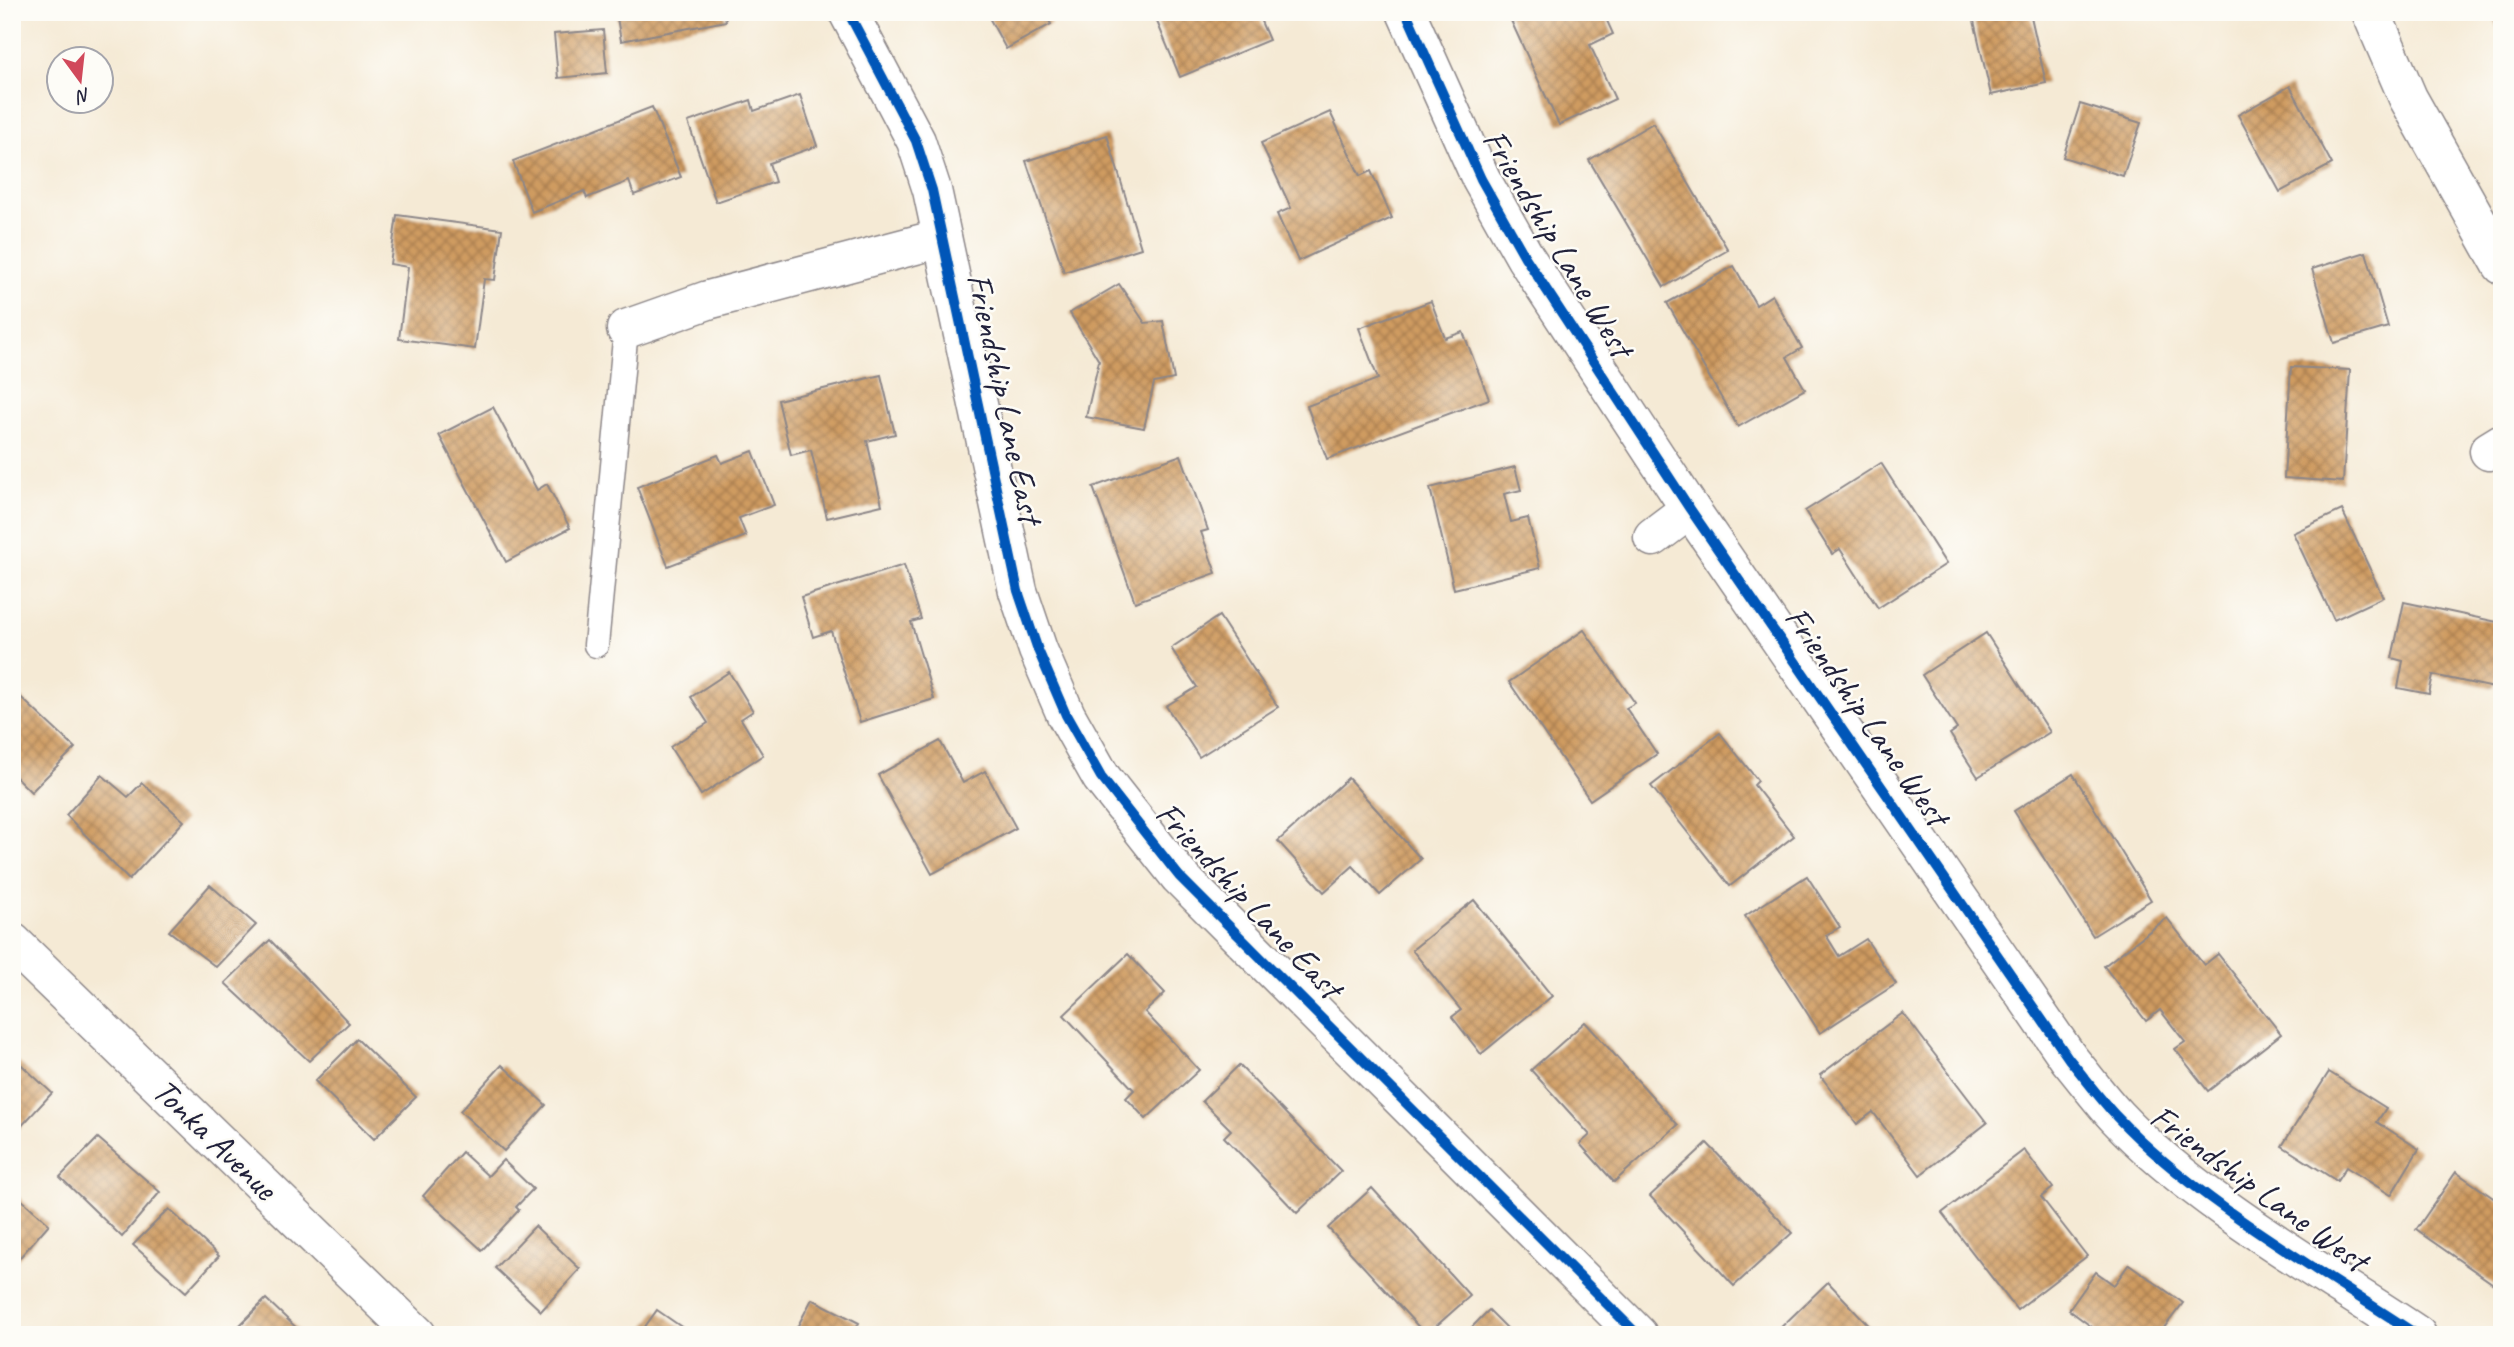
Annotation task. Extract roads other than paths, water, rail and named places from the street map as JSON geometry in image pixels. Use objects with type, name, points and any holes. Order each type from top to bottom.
[{"type":"street","name":"Friendship Lane East","points":[[848,12],[916,141],[932,190],[1018,591],[1038,650],[1066,716],[1101,777],[1179,876],[1638,1335]]},
{"type":"street","name":"Friendship Lane West","points":[[1406,12],[1481,179],[1525,257],[1690,509],[2069,1059],[2117,1117],[2169,1164],[2235,1214],[2417,1335]]},
{"type":"street","points":[[2371,12],[2408,98],[2502,265]]},
{"type":"street","name":"Friendship Lane East","points":[[626,329],[708,300],[942,239]]},
{"type":"street","points":[[1653,537],[1690,509]]},
{"type":"street","name":"Tonka Avenue","points":[[12,942],[417,1335]]},
{"type":"lane","points":[[596,645],[626,329]]}]
